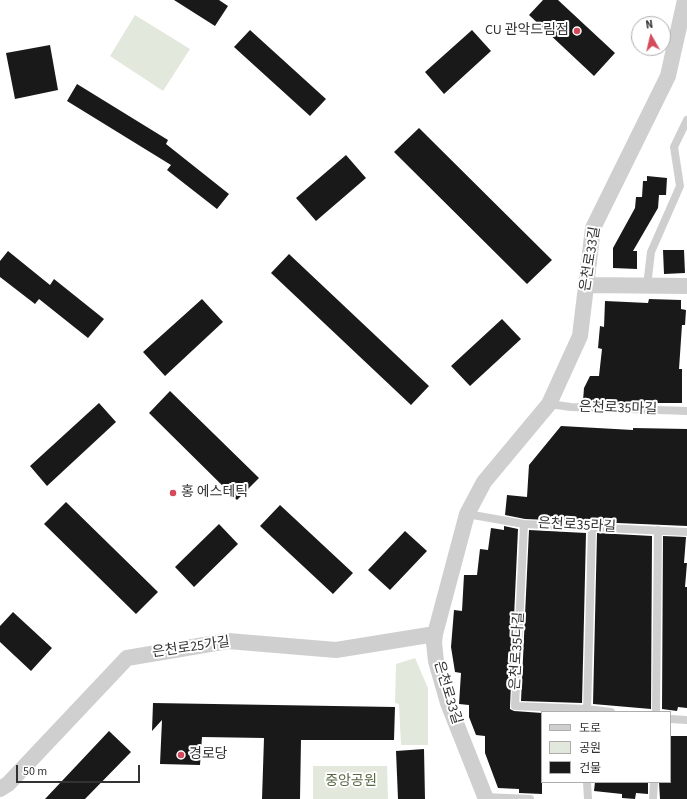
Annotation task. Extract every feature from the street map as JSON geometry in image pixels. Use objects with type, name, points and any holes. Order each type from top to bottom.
[{"type":"street","name":"은천로33길","points":[[486,798],[448,704],[436,661],[434,643],[435,634],[467,514],[484,482],[549,404],[580,336],[593,228],[668,76],[685,0]]},
{"type":"street","points":[[586,285],[687,286]]},
{"type":"street","name":"은천로25가길","points":[[0,788],[8,784],[127,658],[228,641],[336,650],[435,634]]},
{"type":"lane","points":[[647,286],[651,252],[680,186],[674,146],[687,120]]},
{"type":"lane","name":"은천로35마길","points":[[549,404],[570,407],[687,412]]},
{"type":"lane","name":"은천로35라길","points":[[467,514],[524,524],[687,532]]},
{"type":"lane","name":"은천로35다길","points":[[524,524],[515,706],[587,711]]},
{"type":"lane","points":[[587,711],[592,527]]},
{"type":"lane","points":[[656,711],[658,530]]},
{"type":"lane","points":[[671,719],[687,720]]},
{"type":"lane","points":[[587,783],[588,799]]},
{"type":"lane","points":[[653,799],[654,783]]},
{"type":"lane","points":[[486,798],[530,799]]},
{"type":"green space","points":[[135,15],[190,49],[163,91],[110,56]]},
{"type":"green space","points":[[415,658],[428,688],[428,745],[401,745],[399,704],[395,703],[396,664]]},
{"type":"green space","name":"중앙공원","points":[[313,766],[387,766],[388,799],[313,799]]},
{"type":"building","points":[[174,0],[219,0],[228,6],[215,26]]},
{"type":"building","points":[[543,0],[558,0],[615,53],[594,76],[529,15]]},
{"type":"building","points":[[250,30],[326,99],[310,116],[234,47]]},
{"type":"building","points":[[472,30],[491,51],[444,94],[425,72]]},
{"type":"building","points":[[50,45],[58,90],[15,99],[6,53]]},
{"type":"building","points":[[77,84],[168,140],[166,144],[229,194],[217,209],[167,170],[171,165],[67,101]]},
{"type":"building","points":[[419,128],[552,260],[527,284],[394,152]]},
{"type":"building","points":[[346,155],[366,178],[316,221],[296,198]]},
{"type":"building","points":[[647,176],[667,178],[666,195],[659,195],[658,208],[633,251],[637,251],[637,269],[613,268],[613,248],[635,208],[636,197],[642,197],[643,181],[647,181]]},
{"type":"building","points":[[663,250],[684,250],[685,273],[664,274]]},
{"type":"building","points":[[8,251],[50,285],[54,279],[104,319],[88,338],[39,299],[35,304],[0,277],[0,261]]},
{"type":"building","points":[[289,254],[429,386],[411,405],[271,273]]},
{"type":"building","points":[[202,299],[223,322],[165,376],[143,352]]},
{"type":"building","points":[[649,299],[681,300],[681,309],[686,310],[685,325],[682,325],[679,369],[682,369],[682,403],[583,401],[584,388],[590,376],[599,376],[602,349],[598,348],[600,326],[604,327],[605,301],[648,303]]},
{"type":"building","points":[[502,319],[521,339],[470,386],[451,366]]},
{"type":"building","points":[[170,391],[259,478],[237,500],[149,413]]},
{"type":"building","points":[[99,403],[116,422],[47,486],[30,466]]},
{"type":"building","points":[[561,426],[633,430],[633,428],[687,429],[687,526],[525,519],[505,515],[507,495],[527,497],[529,465]]},
{"type":"building","points":[[66,502],[158,592],[136,614],[44,524]]},
{"type":"building","points":[[280,505],[353,573],[333,594],[260,526]]},
{"type":"building","points":[[219,524],[238,544],[194,587],[175,567]]},
{"type":"building","points":[[504,526],[518,529],[510,709],[514,711],[541,713],[542,794],[519,793],[519,789],[498,788],[485,753],[485,736],[476,735],[469,717],[469,705],[459,704],[461,673],[455,672],[451,647],[454,610],[462,611],[464,575],[477,575],[480,549],[488,550],[491,528],[504,530]]},
{"type":"building","points":[[529,530],[586,533],[582,703],[521,701]]},
{"type":"building","points":[[405,531],[427,551],[390,590],[368,570]]},
{"type":"building","points":[[597,533],[652,536],[651,709],[593,704]]},
{"type":"building","points":[[663,536],[686,537],[684,563],[687,563],[685,587],[687,587],[687,708],[678,707],[677,711],[662,709]]},
{"type":"building","points":[[13,612],[52,648],[31,671],[0,642],[0,626]]},
{"type":"building","points":[[153,703],[395,707],[394,740],[301,740],[300,799],[262,799],[264,738],[202,737],[200,765],[160,764],[162,720],[152,731]]},
{"type":"building","points":[[109,731],[131,752],[85,799],[45,799]]},
{"type":"building","points":[[671,736],[687,736],[687,799],[660,799],[659,783],[671,783]]},
{"type":"building","points":[[424,749],[425,799],[398,799],[396,751]]},
{"type":"building","points":[[595,783],[648,783],[648,794],[636,793],[635,799],[622,798],[622,794],[594,791]]},
{"type":"place","name":"CU 관악드림점","points":[[577,31]]},
{"type":"place","name":"홍 에스테틱","points":[[173,493]]},
{"type":"place","name":"경로당","points":[[181,755]]}]
